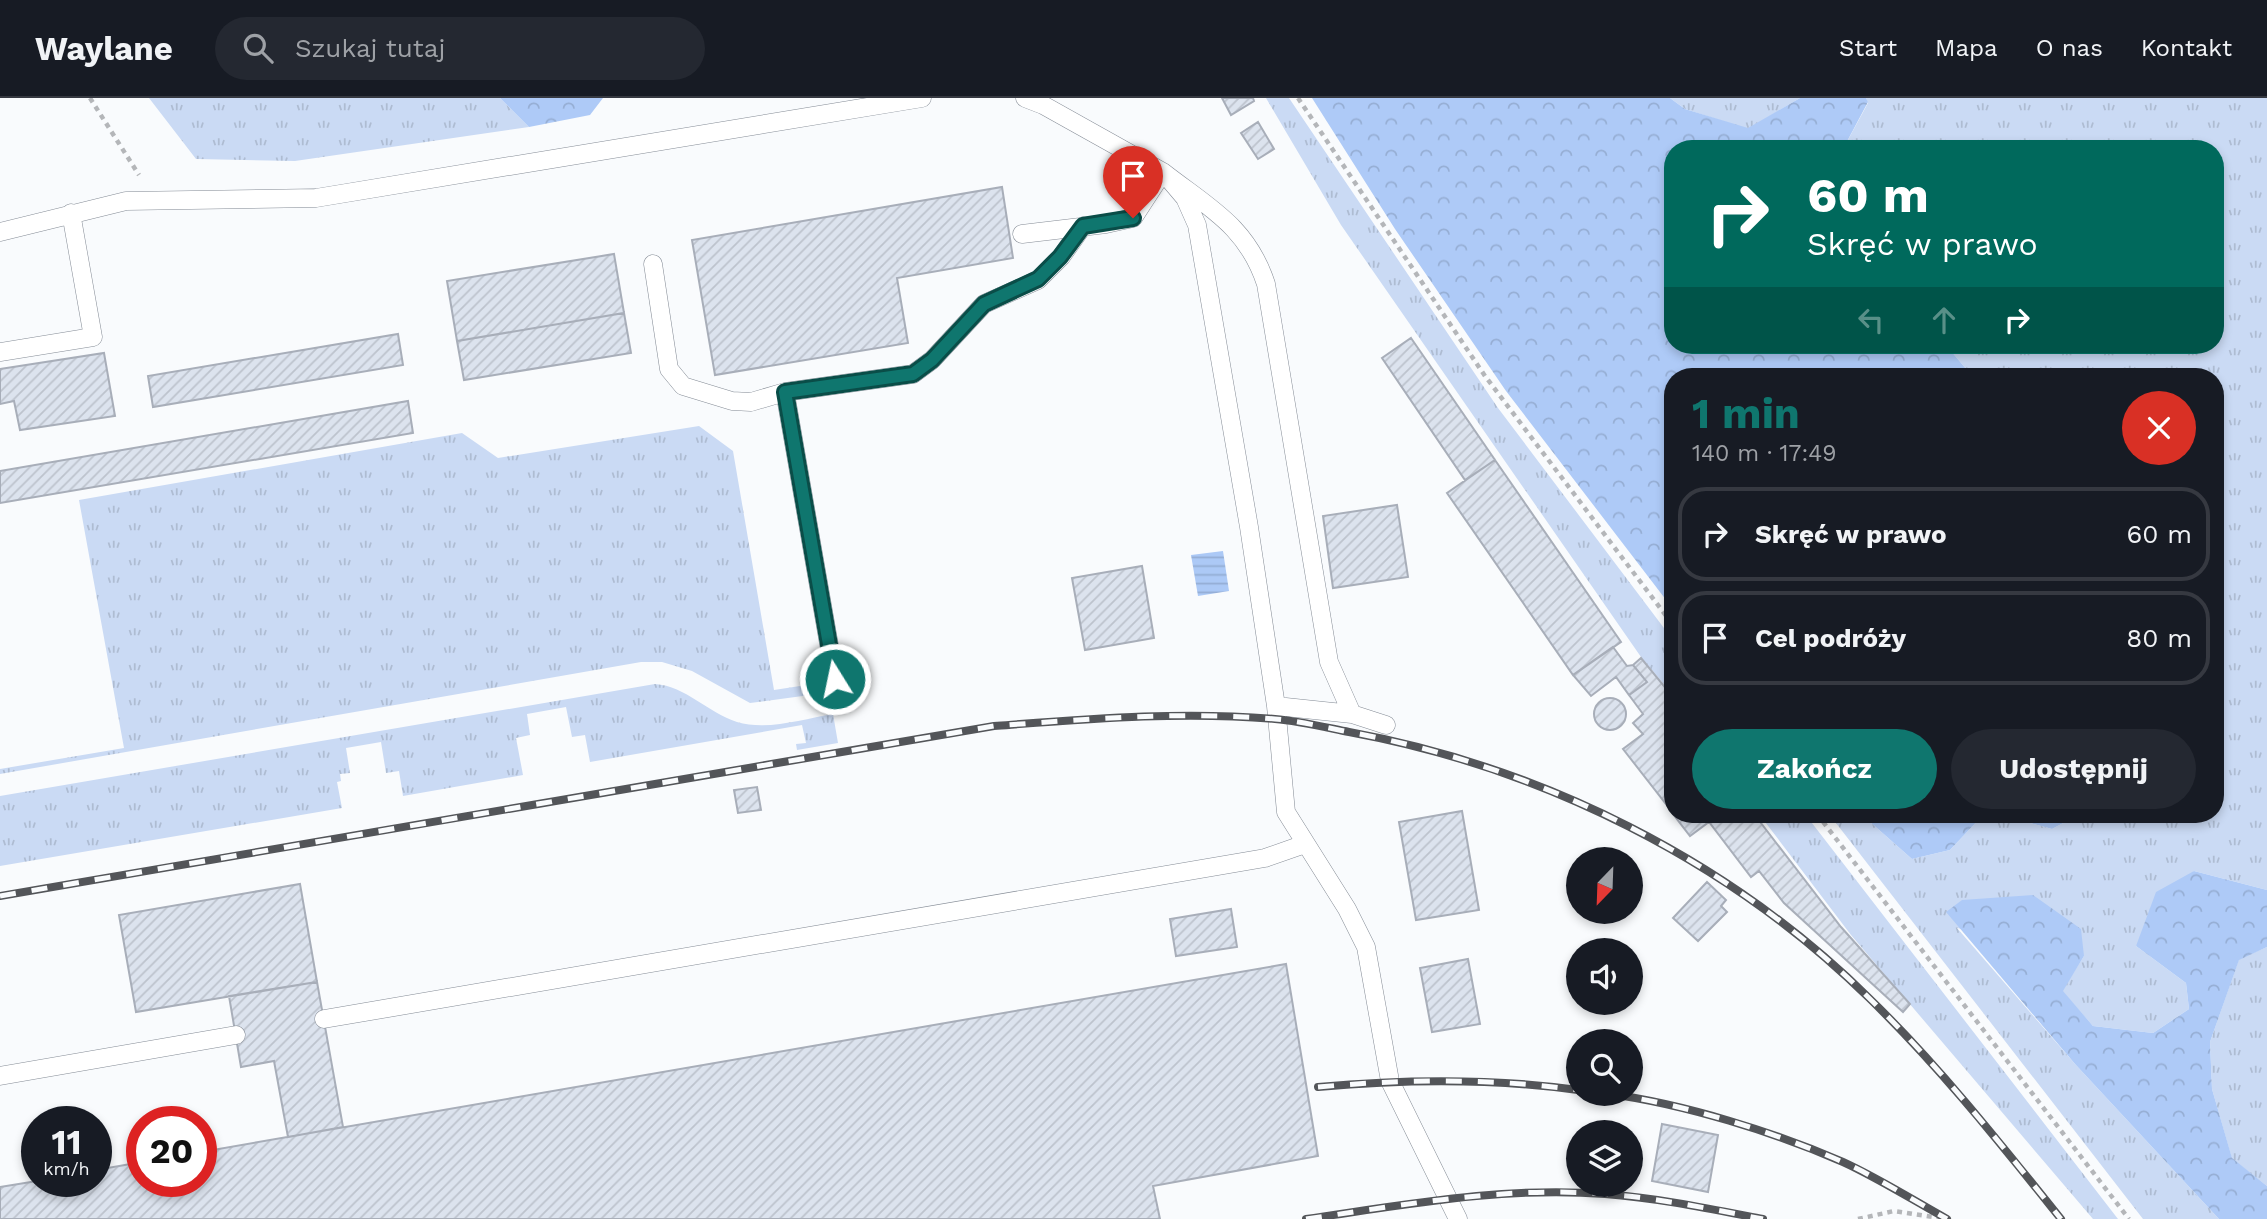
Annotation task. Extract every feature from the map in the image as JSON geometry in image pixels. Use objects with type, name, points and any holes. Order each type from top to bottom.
[{"type":"lane","points":[[0,232],[126,201],[316,198],[922,98]]},
{"type":"lane","points":[[1025,98],[1043,104],[1163,172],[1233,226],[1248,243],[1258,261],[1266,284],[1291,424],[1329,662],[1352,714]]},
{"type":"lane","points":[[1022,234],[1133,218],[1163,172]]},
{"type":"lane","points":[[1163,172],[1185,198],[1197,225],[1207,267],[1276,706],[1286,811],[1347,909],[1366,947],[1390,1080],[1458,1219]]},
{"type":"lane","points":[[0,352],[93,337],[71,213]]},
{"type":"lane","points":[[653,264],[670,369],[675,378],[683,386],[732,401],[751,402],[785,392],[913,374],[932,360],[984,304],[1038,279],[1060,257],[1083,226]]},
{"type":"lane","points":[[785,392],[835,679]]},
{"type":"lane","points":[[1276,706],[1352,714],[1386,725]]},
{"type":"lane","points":[[324,1019],[1265,858],[1305,844]]},
{"type":"lane","points":[[0,1076],[236,1035]]},
{"type":"path","points":[[90,98],[155,199]]},
{"type":"path","points":[[1298,98],[1485,376],[1664,613]]},
{"type":"path","points":[[1824,823],[2129,1219]]},
{"type":"path","points":[[1858,1219],[1894,1211],[1946,1219]]},
{"type":"green space","points":[[149,98],[500,98],[529,127],[295,161],[196,159]]},
{"type":"green space","points":[[500,98],[603,98],[590,115],[529,127]]},
{"type":"green space","points":[[1266,98],[1289,98],[1498,408],[1664,628],[1664,684],[1641,657],[1341,225]]},
{"type":"green space","points":[[1312,98],[1670,98],[1685,109],[1748,128],[1800,98],[1866,98],[1868,102],[1848,140],[1664,140],[1664,354],[1954,354],[1965,368],[1664,368],[1664,597],[1506,391],[1395,229]]},
{"type":"green space","points":[[1670,98],[1800,98],[1748,129],[1685,109]]},
{"type":"green space","points":[[1866,98],[2267,98],[2267,890],[2194,871],[2136,946],[2186,983],[2189,1009],[2153,1033],[2093,1026],[2062,991],[2084,956],[1957,928],[2075,1064],[2219,1219],[2143,1219],[1836,823],[1871,823],[1912,859],[1950,850],[1976,823],[2030,823],[2052,829],[2063,823],[2224,823],[2224,368],[1965,368],[1954,354],[2224,354],[2224,140],[1848,140],[1868,103]]},
{"type":"green space","points":[[699,426],[733,451],[774,690],[813,684],[810,695],[750,703],[692,671],[662,662],[641,662],[0,774],[0,769],[124,748],[79,500],[462,433],[498,458]]},
{"type":"green space","points":[[655,684],[677,690],[737,722],[760,725],[785,723],[833,714],[838,743],[797,750],[796,744],[806,743],[802,725],[590,762],[585,735],[572,737],[566,707],[527,714],[530,735],[516,738],[523,775],[403,796],[399,771],[386,773],[381,742],[346,748],[350,773],[340,774],[341,781],[337,782],[342,808],[0,866],[0,796]]},
{"type":"green space","points":[[1766,823],[1812,823],[2118,1219],[2093,1219],[1851,935]]},
{"type":"green space","points":[[1871,823],[1976,823],[1950,850],[1912,859]]},
{"type":"green space","points":[[2030,823],[2063,823],[2052,829]]},
{"type":"green space","points":[[2194,871],[2267,890],[2267,947],[2239,960],[2210,1042],[2212,1089],[2232,1158],[2267,1186],[2267,1219],[2219,1219],[2075,1064],[1946,912],[1962,900],[2033,895],[2081,929],[2084,956],[2063,991],[2093,1026],[2153,1033],[2189,1009],[2186,983],[2136,946],[2156,892]]},
{"type":"green space","points":[[2267,947],[2267,1186],[2232,1159],[2212,1089],[2210,1042],[2239,959]]},
{"type":"shaded area","points":[[1223,551],[1229,591],[1198,596],[1191,555]]},
{"type":"building","points":[[1222,98],[1253,98],[1254,101],[1231,115]]},
{"type":"building","points":[[1258,122],[1274,149],[1258,159],[1241,133]]},
{"type":"building","points":[[1002,187],[1013,258],[897,278],[908,343],[715,375],[692,240]]},
{"type":"building","points":[[614,254],[624,313],[457,341],[447,281]]},
{"type":"building","points":[[624,313],[631,353],[464,380],[457,341]]},
{"type":"building","points":[[398,334],[403,365],[153,407],[148,376]]},
{"type":"building","points":[[1411,338],[1495,460],[1465,480],[1382,358]]},
{"type":"building","points":[[104,353],[115,416],[20,430],[14,401],[0,404],[0,369]]},
{"type":"building","points":[[408,401],[413,433],[0,503],[0,471]]},
{"type":"building","points":[[1495,460],[1621,642],[1573,675],[1447,493]]},
{"type":"building","points":[[1397,505],[1408,577],[1333,588],[1323,516]]},
{"type":"building","points":[[1142,566],[1154,638],[1085,650],[1072,578]]},
{"type":"building","points":[[1613,647],[1627,666],[1633,665],[1647,682],[1629,695],[1616,677],[1591,696],[1573,675]]},
{"type":"building","points":[[1641,658],[1664,686],[1664,801],[1623,749],[1643,734],[1633,723],[1643,714],[1629,695],[1647,682],[1633,665]]},
{"type":"building","points":[[1610,698],[1622,702],[1626,714],[1622,726],[1610,730],[1598,726],[1594,714],[1598,702]]},
{"type":"building","points":[[757,787],[761,810],[738,813],[734,790]]},
{"type":"building","points":[[1462,811],[1479,910],[1416,920],[1399,822]]},
{"type":"building","points":[[1680,823],[1708,823],[1690,836]]},
{"type":"building","points":[[1710,823],[1761,823],[1841,927],[1910,1004],[1903,1012],[1784,903],[1759,871],[1751,877]]},
{"type":"building","points":[[1707,882],[1726,900],[1721,906],[1727,912],[1698,941],[1673,918]]},
{"type":"building","points":[[300,884],[317,982],[136,1012],[119,915]]},
{"type":"building","points":[[1231,909],[1237,947],[1176,956],[1170,919]]},
{"type":"building","points":[[1468,959],[1480,1024],[1432,1032],[1420,968]]},
{"type":"building","points":[[1286,964],[1318,1156],[1153,1186],[1160,1219],[0,1219],[0,1187],[21,1184],[21,1197],[112,1197],[112,1167],[126,1165],[126,1197],[217,1197],[217,1149]]},
{"type":"building","points":[[317,982],[343,1127],[288,1137],[274,1061],[241,1067],[229,996]]},
{"type":"building","points":[[1662,1124],[1718,1135],[1708,1192],[1652,1181]]},
{"type":"railway","points":[[0,896],[994,726],[1170,716],[1293,721],[1421,748],[1492,769],[1561,795],[1628,826],[1694,862],[1756,903],[1814,948],[1869,998],[1944,1078],[2061,1219]]},
{"type":"railway","points":[[1318,1087],[1448,1081],[1513,1083],[1566,1089]]},
{"type":"railway","points":[[1643,1100],[1698,1112],[1788,1140],[1856,1168],[1947,1219]]},
{"type":"railway","points":[[1306,1219],[1455,1198],[1567,1192],[1645,1198],[1763,1219]]},
{"type":"route","points":[[835,679],[785,392],[913,374],[932,360],[984,304],[1038,279],[1060,257],[1083,226],[1133,218]]}]
